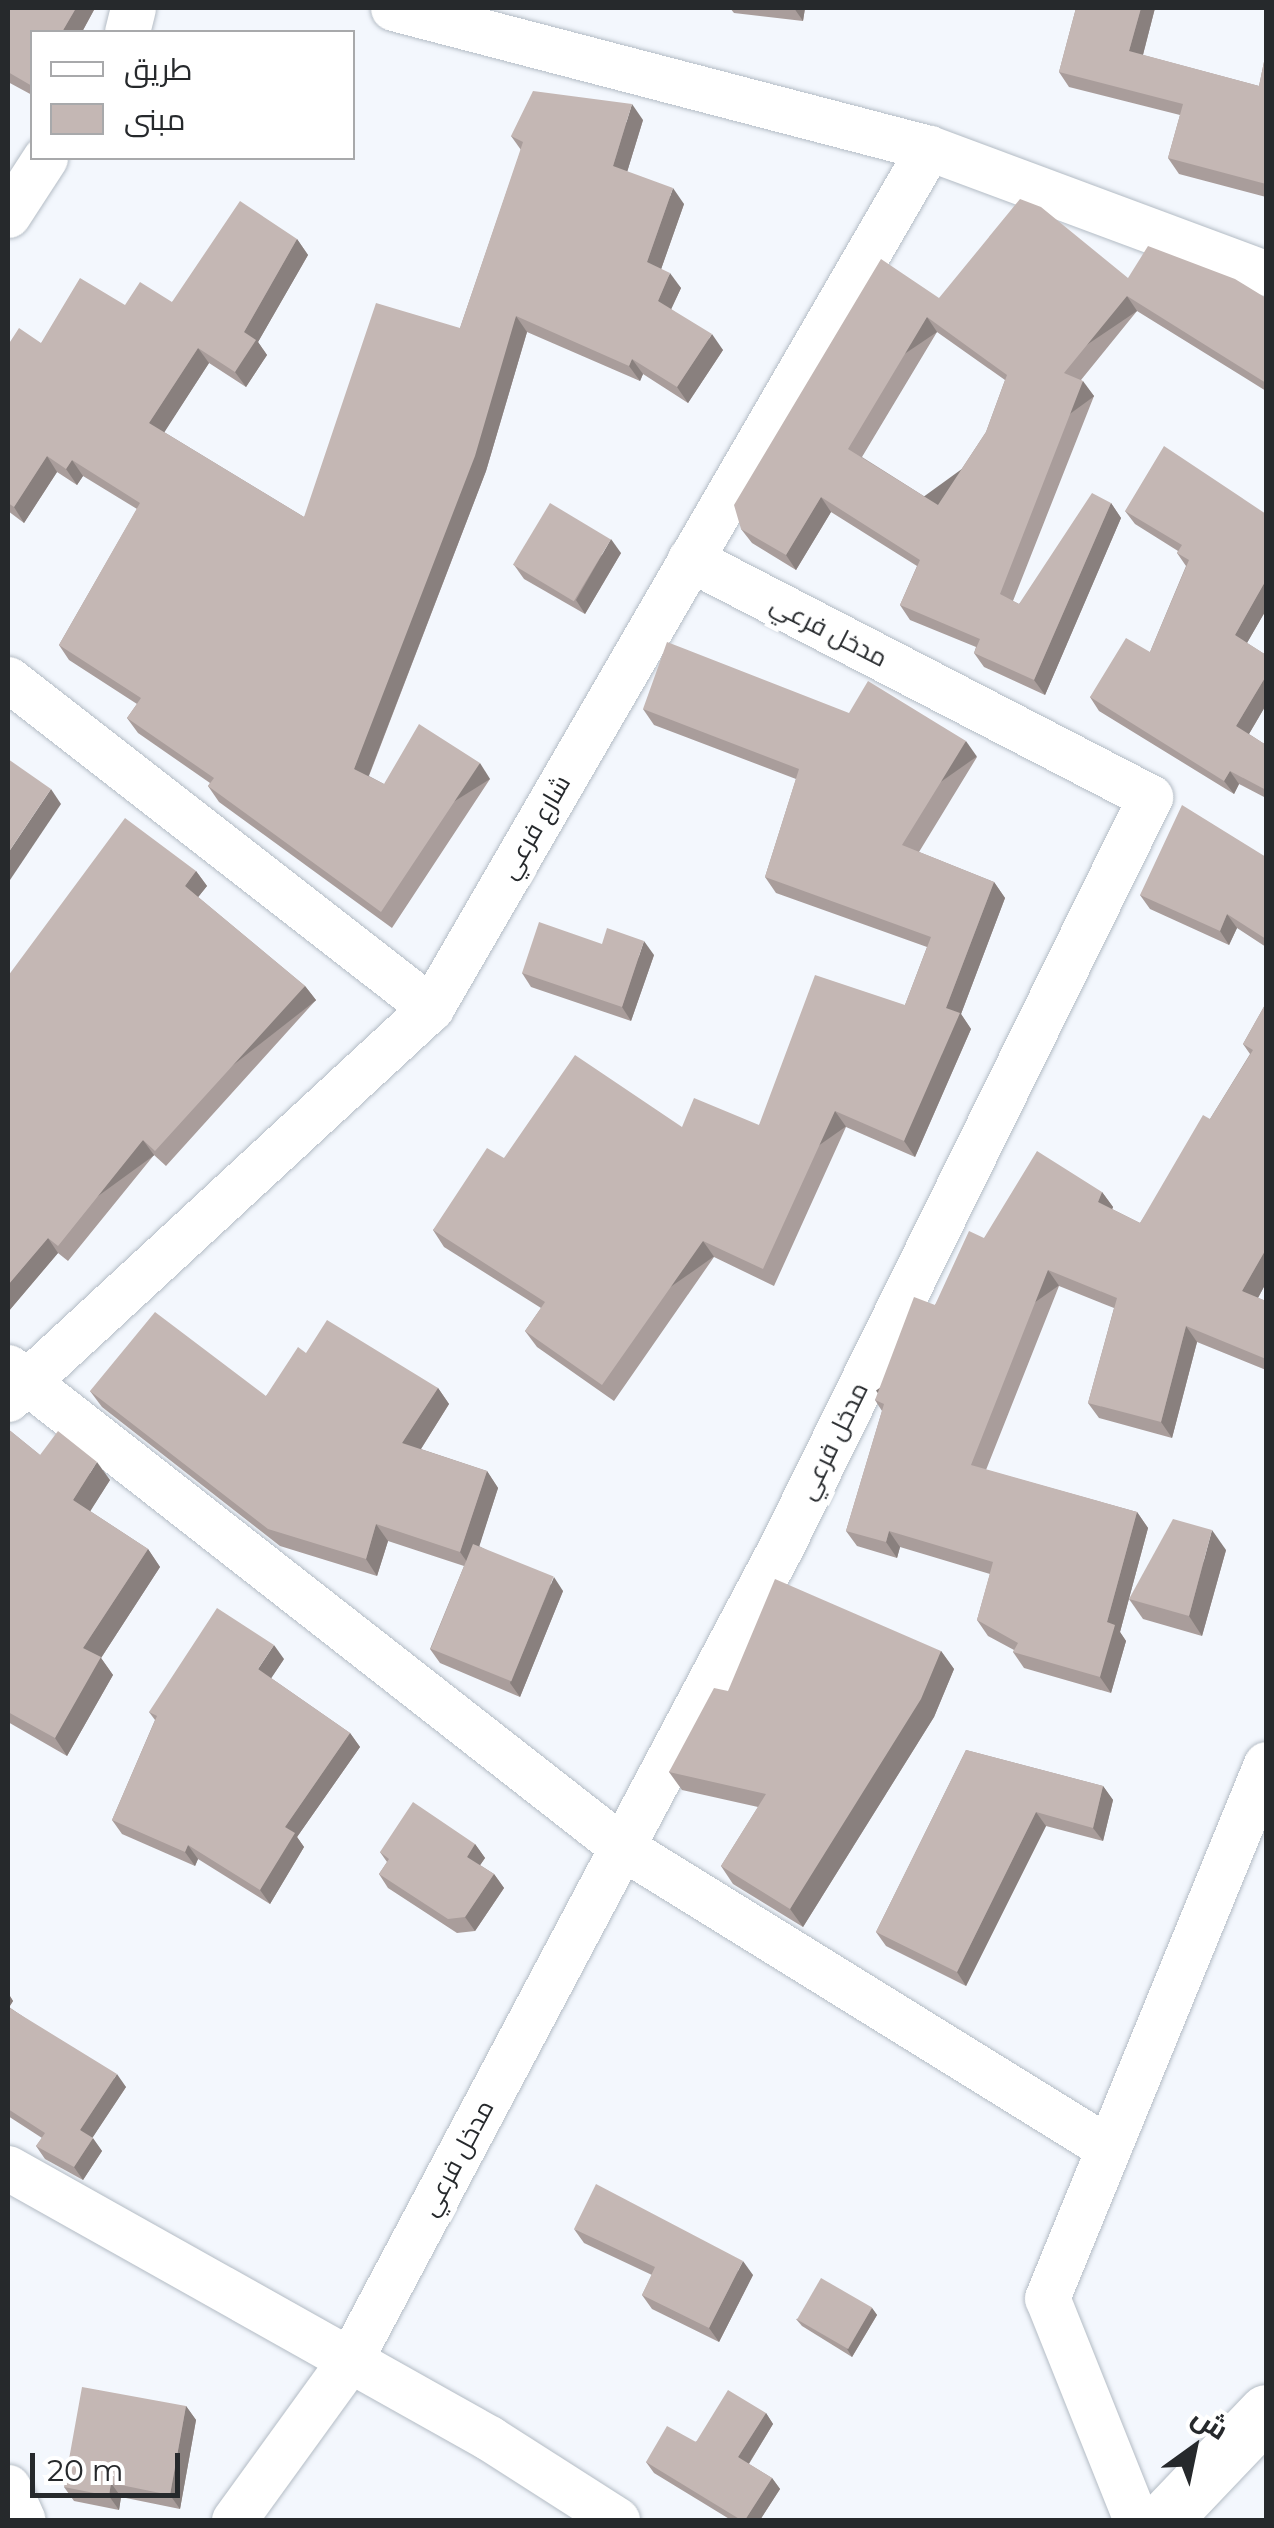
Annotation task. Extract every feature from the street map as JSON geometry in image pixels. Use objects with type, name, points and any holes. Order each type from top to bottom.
[{"type":"main road","points":[[1163,2520],[1266,2412]]},
{"type":"street","points":[[393,8],[929,148],[1266,273]]},
{"type":"street","name":"شارع فرعي","points":[[13,1383],[431,1008],[929,148]]},
{"type":"street","points":[[8,214],[45,160]]},
{"type":"street","name":"مدخل فرعي","points":[[234,2520],[350,2360],[782,1547],[1150,797],[690,559]]},
{"type":"street","points":[[8,680],[431,1008]]},
{"type":"street","points":[[13,1383],[622,1848],[1108,2148]]},
{"type":"street","points":[[1136,2520],[1047,2298],[1266,1764]]},
{"type":"street","points":[[8,2168],[350,2360],[617,2520]]},
{"type":"building","points":[[8,8],[76,8],[63,30],[30,30],[30,85],[8,72]]},
{"type":"building","points":[[1076,8],[1141,8],[1129,51],[1259,86],[1266,52],[1266,184],[1168,158],[1183,104],[1059,72]]},
{"type":"building","points":[[533,91],[632,104],[613,166],[673,188],[647,262],[670,273],[658,301],[712,334],[677,387],[632,359],[629,366],[516,316],[475,456],[354,769],[384,784],[419,724],[480,763],[381,912],[208,786],[214,778],[127,718],[141,698],[59,645],[140,503],[72,460],[66,469],[47,456],[14,507],[8,503],[8,345],[19,328],[41,343],[80,278],[125,305],[140,282],[172,302],[240,201],[297,239],[244,332],[256,340],[235,372],[198,348],[149,423],[304,517],[376,303],[460,328],[523,142],[511,136]]},
{"type":"building","points":[[1020,199],[1041,207],[1128,278],[1148,246],[1235,279],[1266,298],[1266,383],[1127,296],[1064,373],[1083,381],[1000,594],[1019,604],[1092,493],[1111,503],[1034,680],[974,653],[980,639],[900,605],[920,560],[821,497],[786,555],[741,529],[734,505],[881,259],[939,298]],"holes":[[[927,317],[1007,375],[986,432],[938,505],[848,449]]]},
{"type":"building","points":[[1164,446],[1266,514],[1266,580],[1235,635],[1266,655],[1266,676],[1236,726],[1266,745],[1266,790],[1230,771],[1224,781],[1090,697],[1126,638],[1150,652],[1189,560],[1177,553],[1182,545],[1125,511]]},
{"type":"building","points":[[550,503],[611,540],[574,601],[513,565]]},
{"type":"building","points":[[667,642],[849,713],[868,681],[966,741],[902,845],[994,882],[946,1008],[960,1013],[904,1141],[835,1111],[763,1269],[703,1241],[602,1385],[525,1331],[545,1302],[433,1230],[487,1148],[504,1158],[575,1055],[682,1127],[694,1098],[759,1125],[815,975],[905,1005],[931,937],[765,877],[799,769],[643,709]]},
{"type":"building","points":[[8,759],[51,789],[8,853]]},
{"type":"building","points":[[1182,805],[1266,857],[1266,939],[1227,914],[1220,931],[1140,895]]},
{"type":"building","points":[[125,818],[196,871],[185,886],[305,986],[155,1151],[143,1140],[58,1246],[48,1238],[8,1285],[8,976]]},
{"type":"building","points":[[539,922],[602,944],[607,928],[644,941],[622,1007],[522,973]]},
{"type":"building","points":[[1266,1003],[1266,1249],[1242,1291],[1266,1301],[1266,1359],[1186,1326],[1161,1422],[1088,1403],[1117,1298],[1048,1270],[971,1465],[1137,1512],[1107,1622],[1115,1625],[1100,1677],[1013,1652],[1018,1643],[977,1620],[993,1562],[889,1531],[886,1542],[846,1531],[884,1404],[875,1400],[914,1297],[935,1305],[969,1231],[984,1238],[1037,1151],[1102,1192],[1098,1202],[1140,1223],[1203,1115],[1210,1119],[1253,1050],[1243,1044]]},
{"type":"building","points":[[155,1312],[266,1396],[298,1347],[306,1353],[327,1320],[438,1388],[402,1443],[487,1471],[460,1552],[376,1524],[366,1559],[268,1529],[90,1391]]},
{"type":"building","points":[[8,1429],[40,1455],[58,1431],[97,1462],[73,1500],[148,1549],[83,1648],[101,1657],[55,1738],[8,1712]]},
{"type":"building","points":[[1173,1519],[1212,1530],[1189,1616],[1129,1599]]},
{"type":"building","points":[[473,1544],[554,1577],[511,1681],[431,1649]]},
{"type":"building","points":[[775,1579],[941,1651],[921,1699],[790,1909],[721,1866],[766,1794],[669,1772],[714,1688],[728,1691]]},
{"type":"building","points":[[217,1608],[274,1645],[258,1669],[350,1733],[285,1827],[295,1833],[260,1890],[188,1845],[185,1852],[112,1820],[157,1716],[149,1712]]},
{"type":"building","points":[[966,1750],[1103,1786],[1093,1828],[1036,1812],[957,1972],[876,1932]]},
{"type":"building","points":[[413,1802],[475,1844],[467,1857],[494,1874],[465,1917],[448,1919],[379,1874],[389,1859],[380,1852]]},
{"type":"building","points":[[8,2007],[117,2074],[80,2130],[93,2138],[74,2167],[36,2146],[45,2133],[8,2109]]},
{"type":"building","points":[[596,2184],[743,2261],[709,2328],[642,2295],[655,2267],[574,2229]]},
{"type":"building","points":[[821,2278],[872,2308],[848,2349],[797,2320]]},
{"type":"building","points":[[82,2387],[186,2406],[170,2495],[111,2483],[109,2496],[64,2487]]},
{"type":"building","points":[[728,2390],[766,2413],[738,2457],[772,2478],[745,2520],[646,2462],[667,2426],[696,2442]]}]
